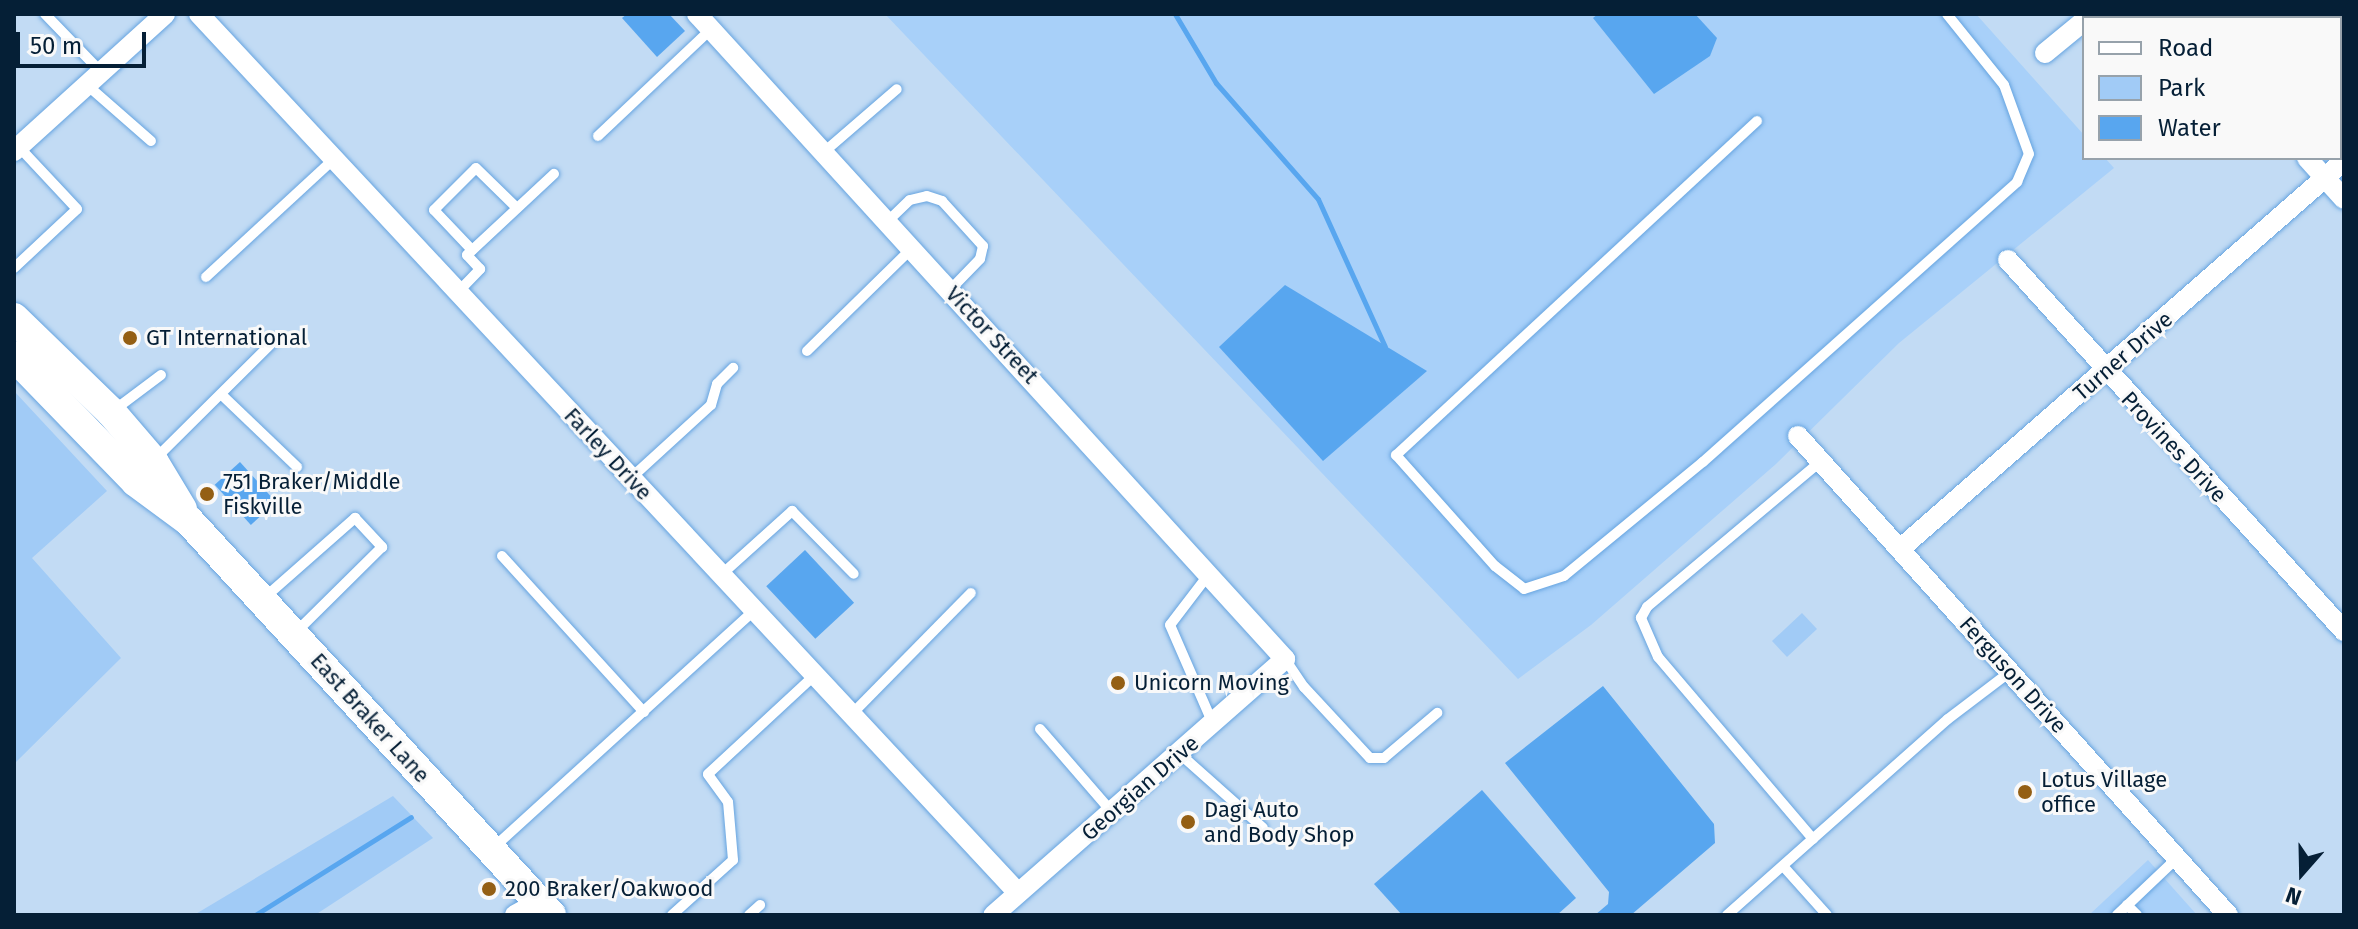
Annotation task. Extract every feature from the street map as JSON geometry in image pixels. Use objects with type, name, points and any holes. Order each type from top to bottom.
[{"type":"main road","name":"East Braker Lane","points":[[14,318],[111,412],[153,461],[189,521]]},
{"type":"main road","name":"East Braker Lane","points":[[14,356],[136,482],[189,521],[491,851],[534,911]]},
{"type":"street","points":[[17,149],[165,14]]},
{"type":"street","name":"Farley Drive","points":[[199,14],[1018,893]]},
{"type":"street","name":"Victor Street","points":[[704,22],[1210,572],[1285,659]]},
{"type":"street","points":[[2045,53],[2082,23]]},
{"type":"street","points":[[2309,160],[2344,199]]},
{"type":"street","name":"Turner Drive","points":[[1900,549],[2344,161]]},
{"type":"street","name":"Provines Drive","points":[[2008,260],[2105,372],[2344,631]]},
{"type":"street","name":"Ferguson Drive","points":[[1798,436],[2228,915]]},
{"type":"street","name":"Georgian Drive","points":[[994,915],[1285,659]]},
{"type":"lane","points":[[45,14],[94,78],[151,141]]},
{"type":"lane","points":[[1757,121],[1396,455],[1495,566],[1524,589],[1564,576],[1691,472],[2017,182],[2029,154],[2004,85],[1947,14]]},
{"type":"lane","points":[[598,136],[704,22]]},
{"type":"lane","points":[[824,152],[897,89]]},
{"type":"lane","points":[[14,268],[77,209],[17,149]]},
{"type":"lane","points":[[206,277],[334,159]]},
{"type":"lane","points":[[472,250],[434,210],[476,168],[517,208]]},
{"type":"lane","points":[[458,292],[480,269],[467,255],[554,174]]},
{"type":"lane","points":[[888,221],[910,200],[927,196],[942,201],[973,234],[983,246],[980,259],[950,290]]},
{"type":"lane","points":[[807,351],[912,248]]},
{"type":"lane","points":[[153,461],[275,340]]},
{"type":"lane","points":[[631,478],[711,405],[717,384],[733,368]]},
{"type":"lane","points":[[111,412],[161,375]]},
{"type":"lane","points":[[222,395],[297,467]]},
{"type":"lane","points":[[1813,839],[1658,657],[1641,618],[1647,607],[1821,461]]},
{"type":"lane","points":[[721,575],[792,511],[854,574]]},
{"type":"lane","points":[[263,600],[355,518],[382,547],[294,634]]},
{"type":"lane","points":[[502,556],[644,712]]},
{"type":"lane","points":[[1210,572],[1170,625],[1213,725]]},
{"type":"lane","points":[[851,715],[971,593]]},
{"type":"lane","points":[[491,851],[754,611]]},
{"type":"lane","points":[[1285,659],[1304,687],[1370,758],[1384,758],[1437,713]]},
{"type":"lane","points":[[1727,915],[1948,719],[2010,672]]},
{"type":"lane","points":[[672,915],[733,860],[728,802],[708,774],[814,676]]},
{"type":"lane","points":[[1040,729],[1112,812]]},
{"type":"lane","points":[[1180,754],[1263,828]]},
{"type":"lane","points":[[2117,915],[2177,858]]},
{"type":"lane","points":[[1783,866],[1827,915]]},
{"type":"lane","points":[[749,915],[760,905]]},
{"type":"lane","points":[[2127,905],[2137,915]]},
{"type":"shaded area","points":[[885,14],[1976,14],[2082,133],[2082,160],[2107,160],[2114,168],[1899,343],[1776,464],[1591,625],[1518,679]]},
{"type":"shaded area","points":[[2148,860],[2197,915],[2089,915]]},
{"type":"green space","points":[[14,391],[107,491],[32,558],[121,658],[14,764]]},
{"type":"green space","points":[[1802,613],[1817,629],[1787,657],[1772,641]]},
{"type":"green space","points":[[393,796],[433,838],[315,915],[194,915]]},
{"type":"water","points":[[627,14],[669,14],[685,31],[657,57],[622,18]]},
{"type":"water","points":[[1598,14],[1695,14],[1717,38],[1710,56],[1654,94],[1593,18]]},
{"type":"water","points":[[1285,285],[1427,371],[1323,461],[1219,347]]},
{"type":"water","points":[[240,462],[276,502],[251,525],[215,485]]},
{"type":"water","points":[[805,550],[854,603],[815,639],[766,586]]},
{"type":"water","points":[[1603,686],[1714,824],[1715,843],[1631,915],[1595,915],[1608,904],[1609,892],[1505,763]]},
{"type":"water","points":[[1482,790],[1576,898],[1557,915],[1402,915],[1374,884]]},
{"type":"waterway","points":[[1175,14],[1216,83],[1318,199],[1385,347]]},
{"type":"waterway","points":[[255,915],[411,817]]},
{"type":"place","name":"GT International","points":[[130,338]]},
{"type":"place","name":"751 Braker/Middle Fiskville","points":[[207,494]]},
{"type":"place","name":"Unicorn Moving","points":[[1118,683]]},
{"type":"place","name":"Lotus Village office","points":[[2025,792]]},
{"type":"place","name":"Dagi Auto and Body Shop","points":[[1188,822]]},
{"type":"place","name":"200 Braker/Oakwood","points":[[489,889]]}]
